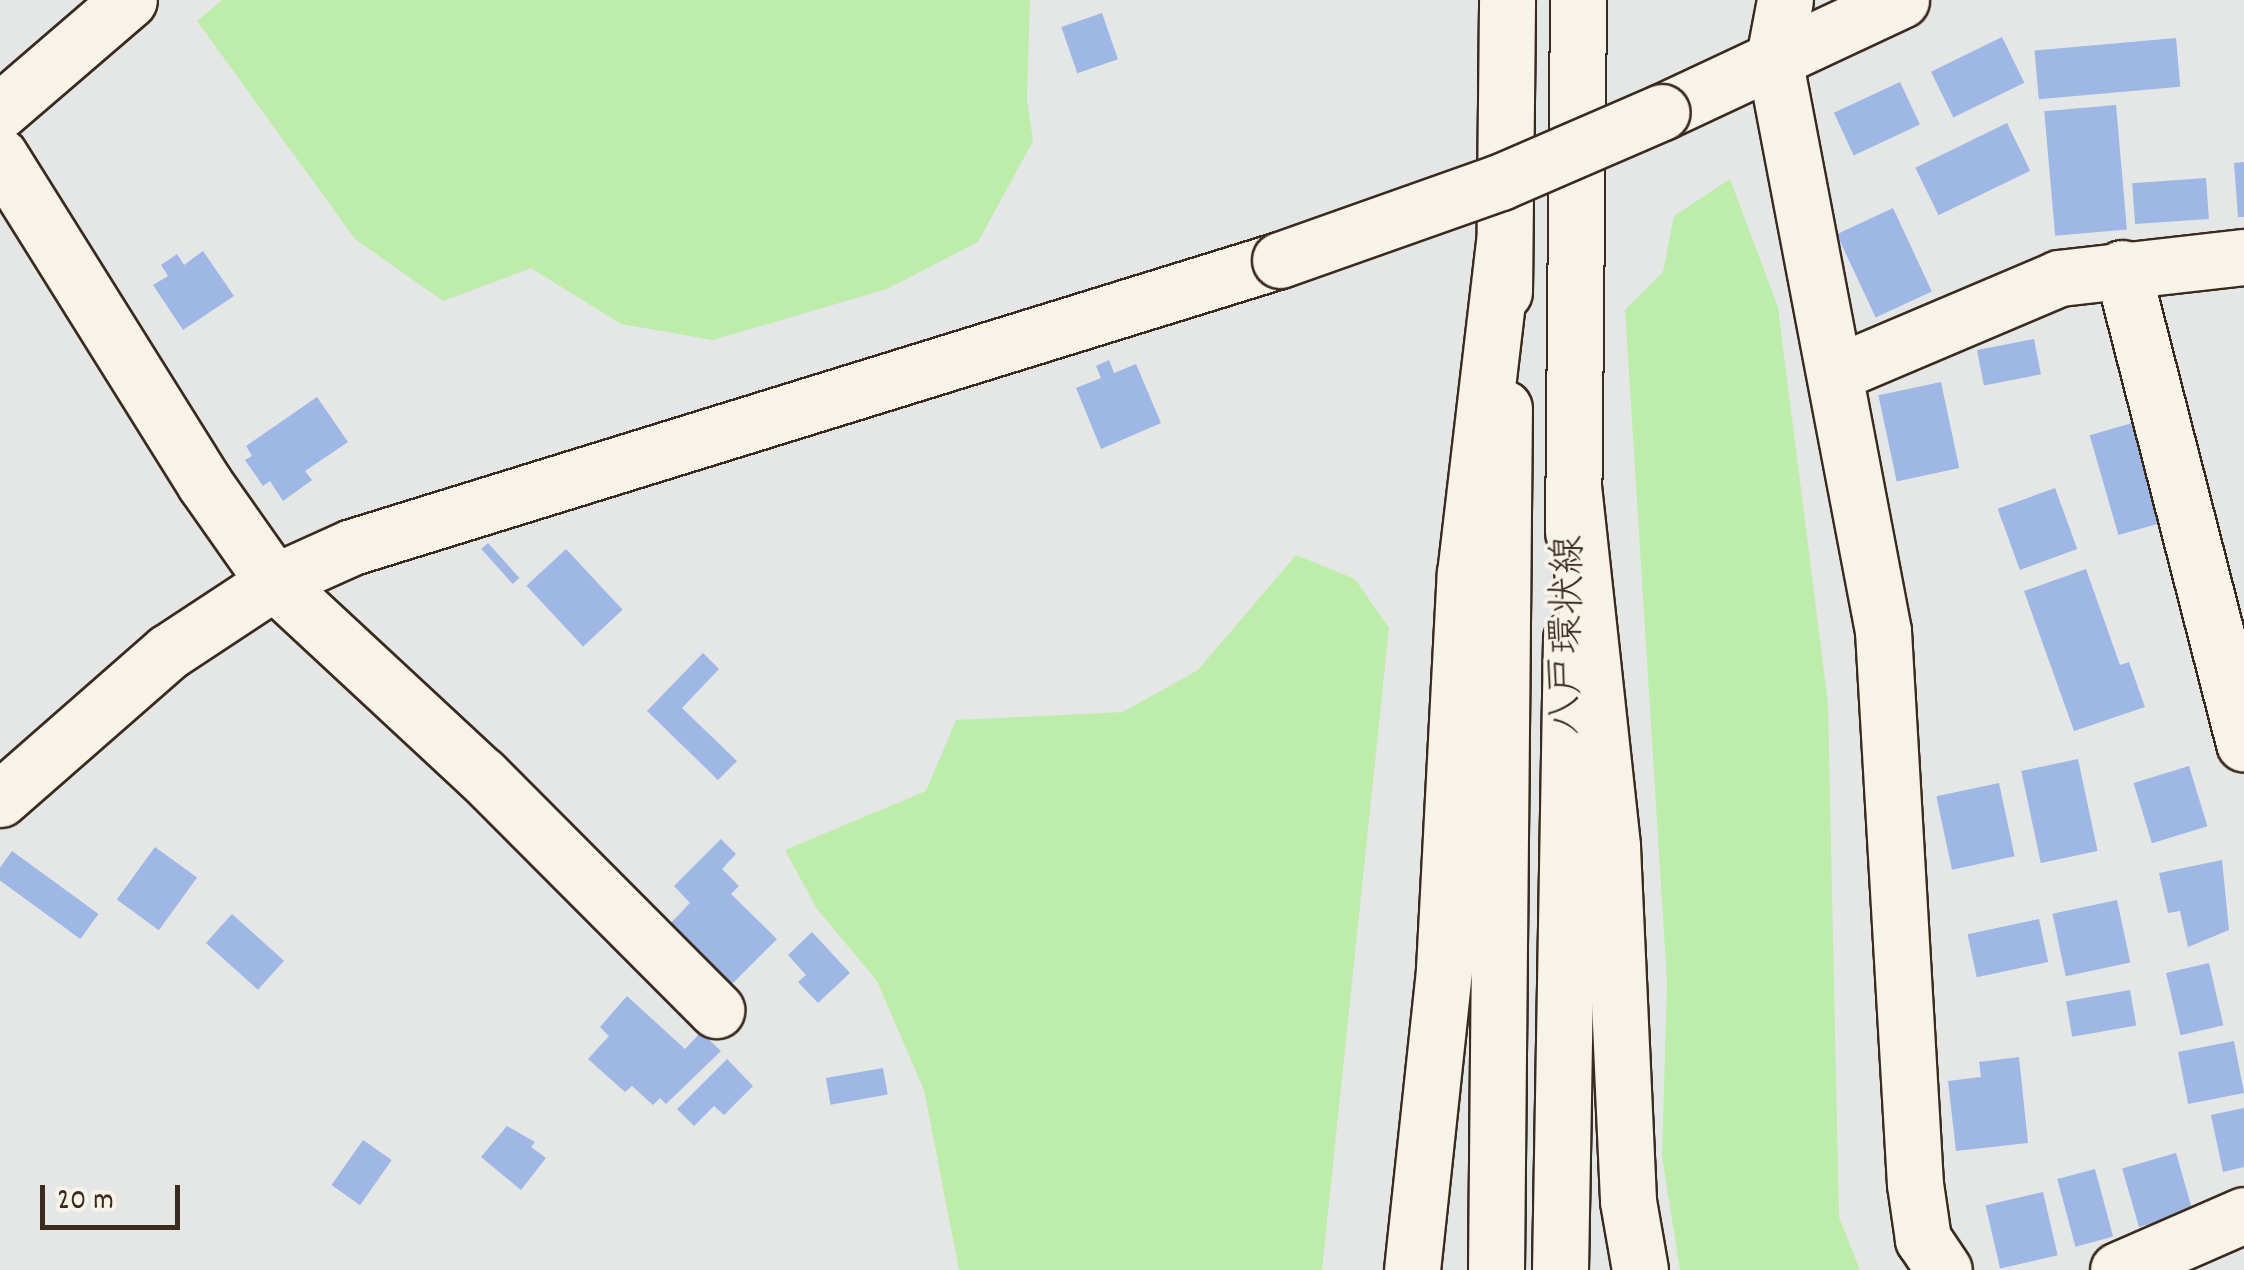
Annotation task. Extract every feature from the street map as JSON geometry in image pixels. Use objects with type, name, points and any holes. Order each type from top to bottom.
[{"type":"main road","name":"八戸環状線","points":[[1496,1270],[1507,0]]},
{"type":"main road","name":"八戸環状線","points":[[1560,1270],[1578,0]]},
{"type":"main road","points":[[1784,0],[1774,58],[1838,372],[1883,631],[1914,1184],[1924,1240],[1944,1270]]},
{"type":"main road","points":[[0,799],[168,652],[274,582],[352,547],[509,494],[982,358],[1280,260],[1500,182],[1662,112],[1901,0]]},
{"type":"main road","points":[[0,111],[118,4]]},
{"type":"main road","points":[[0,156],[204,484],[274,582],[482,775],[716,1010]]},
{"type":"main road","points":[[1412,1270],[1444,969],[1465,574],[1504,244]]},
{"type":"main road","points":[[1838,372],[2059,278],[2122,268],[2244,258]]},
{"type":"main road","points":[[2122,268],[2244,744]]},
{"type":"main road","points":[[1574,486],[1612,847],[1628,1202],[1640,1270]]},
{"type":"main road","points":[[2118,1270],[2244,1214]]},
{"type":"green space","points":[[222,0],[1030,0],[1027,99],[1033,141],[978,242],[887,289],[713,340],[621,324],[531,268],[443,301],[355,239],[197,21]]},
{"type":"green space","points":[[1730,179],[1778,307],[1828,703],[1839,1217],[1860,1270],[1680,1270],[1662,1157],[1667,983],[1625,310],[1663,272],[1674,216]]},
{"type":"green space","points":[[1296,555],[1355,579],[1389,628],[1322,1270],[959,1270],[924,1090],[877,981],[817,909],[785,850],[926,791],[956,720],[1123,712],[1198,670]]},
{"type":"building","points":[[1102,13],[1118,59],[1077,73],[1061,27]]},
{"type":"building","points":[[2002,37],[2024,83],[1953,117],[1931,72]]},
{"type":"building","points":[[2176,38],[2180,87],[2039,99],[2035,50]]},
{"type":"building","points":[[1900,82],[1920,125],[1854,155],[1834,113]]},
{"type":"building","points":[[2116,105],[2127,230],[2055,236],[2044,111]]},
{"type":"building","points":[[2007,123],[2030,171],[1939,215],[1915,168]]},
{"type":"building","points":[[2244,162],[2244,217],[2238,217],[2234,163]]},
{"type":"building","points":[[2206,178],[2209,219],[2135,224],[2132,183]]},
{"type":"building","points":[[1893,208],[1932,291],[1876,318],[1837,234]]},
{"type":"building","points":[[203,251],[234,296],[183,330],[153,285],[168,276],[161,265],[177,254],[184,265]]},
{"type":"building","points":[[2034,339],[2041,374],[1984,385],[1977,350]]},
{"type":"building","points":[[1109,360],[1114,373],[1136,364],[1161,423],[1101,449],[1076,388],[1101,378],[1096,366]]},
{"type":"building","points":[[1941,382],[1959,468],[1897,481],[1878,395]]},
{"type":"building","points":[[317,397],[348,442],[305,471],[312,480],[283,501],[270,481],[263,486],[245,460],[252,456],[246,446]]},
{"type":"building","points":[[2132,423],[2161,523],[2118,535],[2090,435]]},
{"type":"building","points":[[2055,488],[2077,549],[2020,570],[1998,509]]},
{"type":"building","points":[[488,543],[519,578],[513,584],[481,549]]},
{"type":"building","points":[[566,549],[623,610],[583,647],[527,586]]},
{"type":"building","points":[[2086,569],[2120,665],[2129,662],[2145,707],[2074,731],[2024,591]]},
{"type":"building","points":[[703,653],[719,669],[682,708],[737,761],[718,780],[647,711]]},
{"type":"building","points":[[2078,759],[2098,851],[2041,863],[2021,771]]},
{"type":"building","points":[[2189,766],[2207,826],[2152,843],[2134,783]]},
{"type":"building","points":[[1999,783],[2015,856],[1952,870],[1936,796]]},
{"type":"building","points":[[721,839],[736,854],[722,869],[739,886],[731,894],[777,939],[729,987],[668,926],[690,903],[674,886]]},
{"type":"building","points":[[155,847],[197,878],[159,930],[117,900]]},
{"type":"building","points":[[12,851],[99,914],[80,939],[0,881],[0,868]]},
{"type":"building","points":[[2222,860],[2229,930],[2188,947],[2180,911],[2168,913],[2159,873]]},
{"type":"building","points":[[2117,900],[2130,963],[2066,976],[2052,914]]},
{"type":"building","points":[[232,914],[284,961],[258,990],[206,943]]},
{"type":"building","points":[[2039,919],[2048,962],[1977,977],[1968,934]]},
{"type":"building","points":[[812,932],[850,973],[818,1003],[798,982],[806,975],[788,955]]},
{"type":"building","points":[[2209,963],[2223,1025],[2181,1035],[2166,973]]},
{"type":"building","points":[[2130,990],[2136,1025],[2072,1037],[2066,1001]]},
{"type":"building","points":[[627,996],[685,1049],[701,1032],[721,1051],[666,1104],[660,1098],[653,1105],[632,1086],[625,1092],[588,1059],[609,1036],[600,1027]]},
{"type":"building","points":[[2234,1041],[2244,1093],[2188,1104],[2178,1052]]},
{"type":"building","points":[[2019,1057],[2028,1143],[1956,1151],[1948,1081],[1981,1077],[1979,1062]]},
{"type":"building","points":[[727,1059],[753,1086],[724,1115],[714,1106],[694,1126],[677,1109]]},
{"type":"building","points":[[883,1068],[888,1095],[831,1105],[826,1078]]},
{"type":"building","points":[[2244,1108],[2244,1167],[2223,1172],[2211,1115]]},
{"type":"building","points":[[507,1126],[535,1142],[531,1147],[546,1158],[521,1190],[481,1157]]},
{"type":"building","points":[[363,1140],[392,1160],[360,1205],[331,1185]]},
{"type":"building","points":[[2176,1153],[2193,1212],[2139,1227],[2122,1168]]},
{"type":"building","points":[[2095,1169],[2113,1237],[2075,1247],[2057,1179]]},
{"type":"building","points":[[2043,1192],[2058,1255],[2000,1269],[1986,1205]]}]
